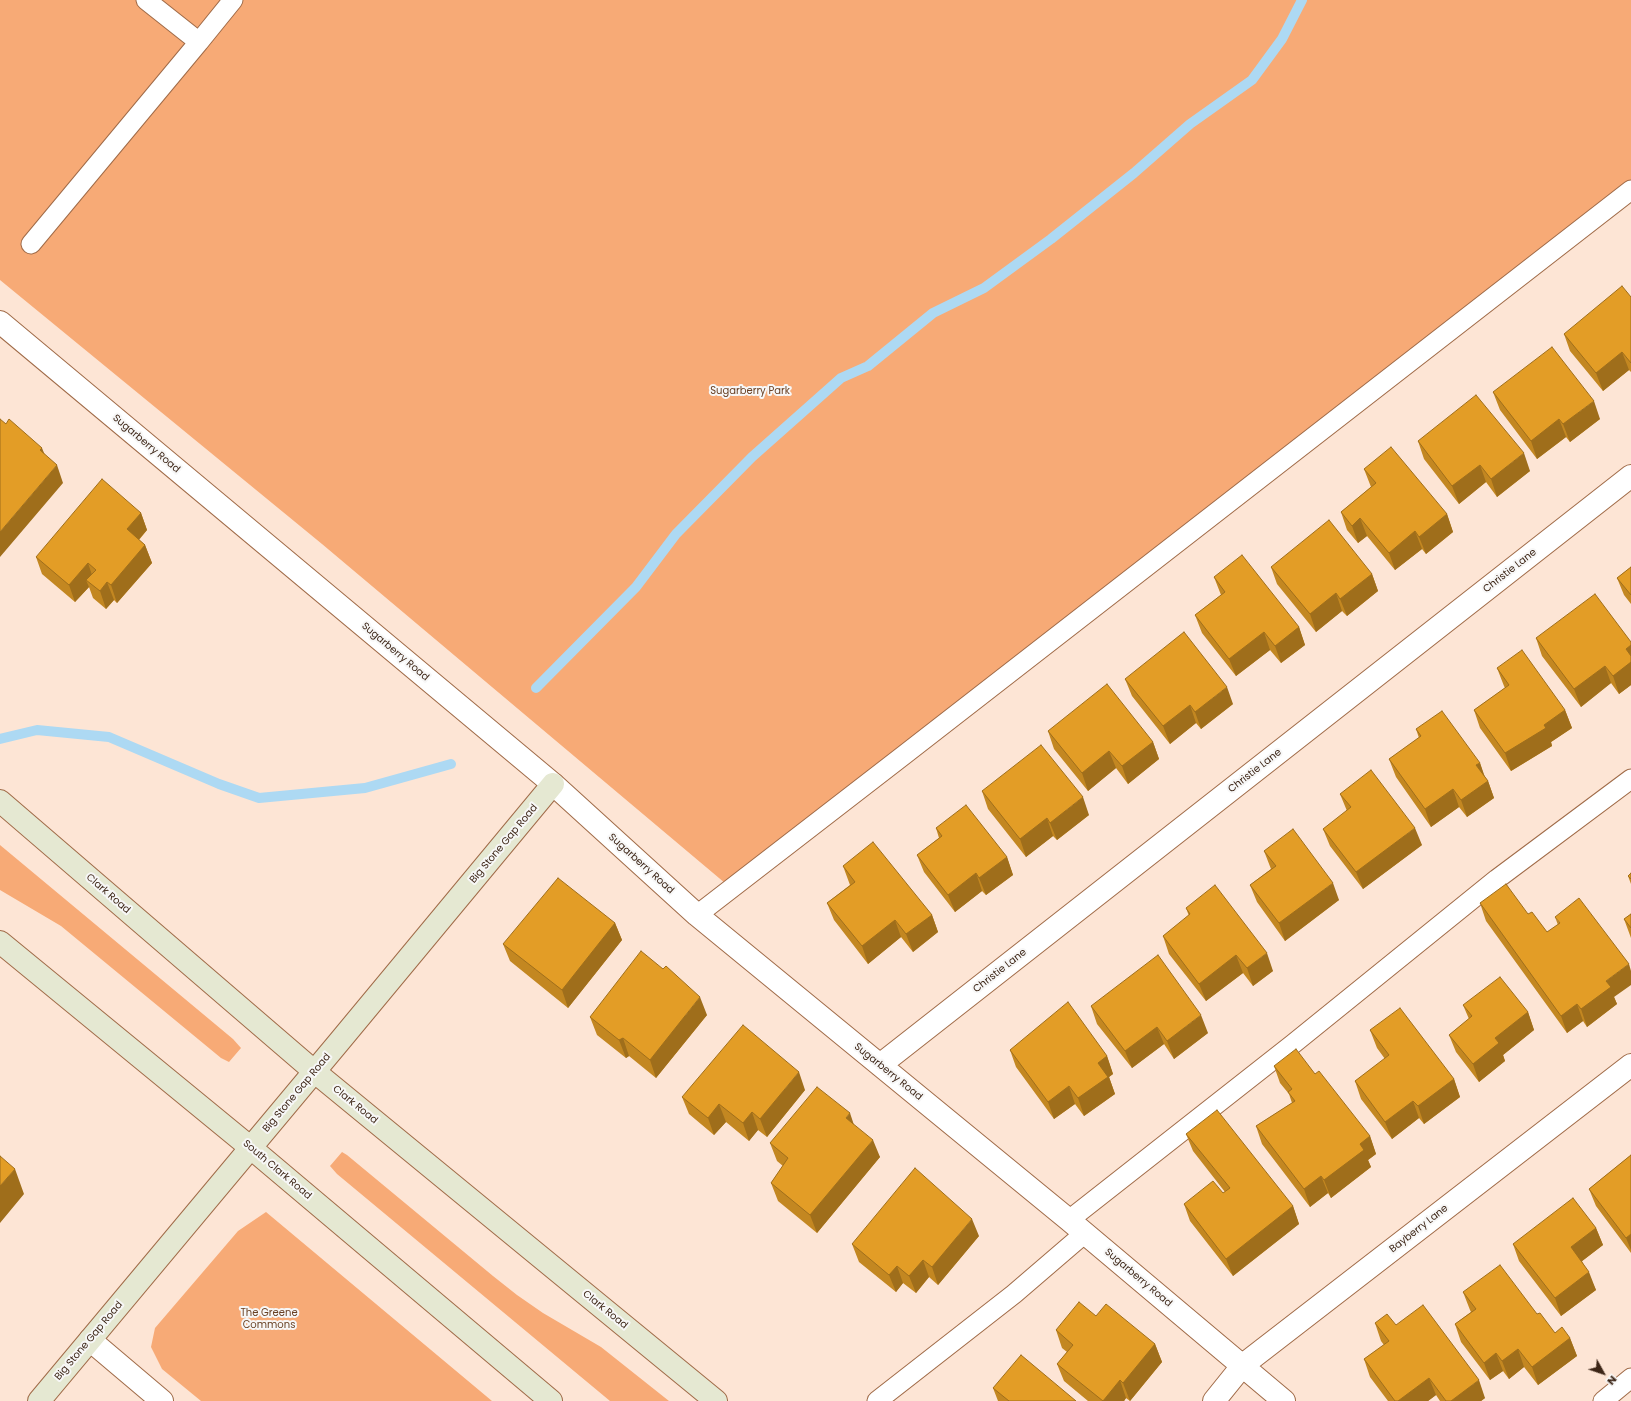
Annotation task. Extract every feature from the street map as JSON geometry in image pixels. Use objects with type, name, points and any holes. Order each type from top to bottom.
[{"type":"main road","name":"Big Stone Gap Road","points":[[39,1401],[315,1072],[553,784]]},
{"type":"main road","name":"Clark Road","points":[[0,801],[315,1072],[716,1401]]},
{"type":"main road","name":"South Clark Road","points":[[0,942],[251,1148],[551,1401]]},
{"type":"street","name":"Sugarberry Road","points":[[0,322],[553,784],[697,915],[1077,1227],[1284,1401]]},
{"type":"street","name":"Christie Lane","points":[[880,1065],[1631,476]]},
{"type":"street","name":"Bayberry Lane","points":[[1214,1401],[1242,1365],[1631,1065]]},
{"type":"street","points":[[90,1340],[162,1401]]},
{"type":"lane","points":[[146,0],[199,42]]},
{"type":"lane","points":[[31,244],[233,0]]},
{"type":"lane","points":[[697,915],[1631,190]]},
{"type":"lane","points":[[877,1401],[1014,1294],[1077,1227],[1293,1044],[1498,879],[1631,779]]},
{"type":"lane","points":[[1603,1401],[1631,1378]]},
{"type":"green space","name":"Sugarberry Park","points":[[0,0],[1631,0],[1631,202],[738,894],[322,544],[0,280]]},
{"type":"green space","points":[[0,845],[233,1039],[241,1048],[229,1062],[221,1058],[61,926],[0,890]]},
{"type":"green space","points":[[342,1152],[517,1295],[543,1313],[601,1347],[669,1401],[610,1401],[337,1174],[330,1166]]},
{"type":"green space","name":"The Greene Commons","points":[[266,1212],[492,1401],[201,1401],[162,1369],[151,1347],[155,1328],[238,1231]]},
{"type":"building","points":[[1622,286],[1631,297],[1631,363],[1622,352],[1596,373],[1564,334]]},
{"type":"building","points":[[1552,347],[1594,401],[1563,424],[1559,419],[1531,441],[1493,392]]},
{"type":"building","points":[[1476,395],[1524,453],[1491,479],[1480,465],[1452,486],[1418,441]]},
{"type":"building","points":[[0,419],[6,424],[9,419],[42,448],[40,450],[57,465],[0,532]]},
{"type":"building","points":[[1391,447],[1447,514],[1419,537],[1415,531],[1389,553],[1360,518],[1352,526],[1341,512],[1376,483],[1364,469]]},
{"type":"building","points":[[102,479],[141,513],[127,529],[145,545],[111,585],[107,582],[100,591],[86,580],[96,570],[88,563],[69,585],[36,557]]},
{"type":"building","points":[[1329,520],[1372,574],[1340,599],[1336,593],[1310,614],[1271,567]]},
{"type":"building","points":[[1242,555],[1299,627],[1275,646],[1264,632],[1229,659],[1195,615],[1225,592],[1214,577]]},
{"type":"building","points":[[1631,567],[1631,595],[1617,578]]},
{"type":"building","points":[[1595,594],[1631,642],[1631,645],[1626,649],[1631,656],[1631,662],[1613,676],[1605,666],[1574,689],[1536,638]]},
{"type":"building","points":[[1184,632],[1227,687],[1195,712],[1190,705],[1163,726],[1125,679]]},
{"type":"building","points":[[1522,650],[1565,710],[1544,725],[1546,728],[1505,753],[1474,710],[1509,685],[1497,668]]},
{"type":"building","points":[[1107,684],[1153,742],[1122,766],[1109,751],[1082,773],[1048,731]]},
{"type":"building","points":[[1442,711],[1480,763],[1476,765],[1488,781],[1461,800],[1453,789],[1425,809],[1389,759],[1421,736],[1416,729]]},
{"type":"building","points":[[1041,745],[1083,797],[1050,823],[1047,818],[1020,839],[982,791]]},
{"type":"building","points":[[1371,770],[1415,828],[1356,872],[1323,829],[1351,807],[1340,794]]},
{"type":"building","points":[[966,805],[1007,857],[979,878],[976,873],[948,895],[917,855],[942,836],[936,828]]},
{"type":"building","points":[[1293,829],[1333,883],[1279,923],[1250,885],[1276,866],[1264,851]]},
{"type":"building","points":[[873,842],[932,915],[906,934],[895,920],[862,946],[827,903],[855,882],[843,866]]},
{"type":"building","points":[[558,878],[615,923],[562,990],[503,944]]},
{"type":"building","points":[[1506,884],[1528,914],[1532,912],[1547,932],[1560,923],[1555,917],[1579,898],[1629,964],[1606,981],[1611,987],[1581,1009],[1577,1004],[1561,1016],[1480,903]]},
{"type":"building","points":[[1215,885],[1267,953],[1247,968],[1236,955],[1199,984],[1163,936],[1190,914],[1186,908]]},
{"type":"building","points":[[1631,914],[1631,928],[1624,919]]},
{"type":"building","points":[[641,951],[663,969],[666,966],[700,997],[650,1060],[623,1038],[619,1040],[590,1017]]},
{"type":"building","points":[[1158,955],[1201,1015],[1167,1041],[1157,1027],[1125,1051],[1091,1006]]},
{"type":"building","points":[[1500,977],[1528,1012],[1495,1038],[1499,1043],[1473,1064],[1449,1035],[1472,1016],[1463,1005]]},
{"type":"building","points":[[1068,1002],[1107,1056],[1098,1063],[1108,1077],[1078,1098],[1069,1086],[1048,1102],[1010,1050]]},
{"type":"building","points":[[1400,1008],[1454,1079],[1418,1106],[1413,1101],[1385,1122],[1355,1081],[1389,1055],[1370,1030]]},
{"type":"building","points":[[743,1025],[799,1072],[760,1119],[752,1112],[743,1123],[719,1104],[708,1118],[682,1097]]},
{"type":"building","points":[[1296,1049],[1315,1074],[1319,1071],[1370,1136],[1360,1144],[1364,1150],[1324,1180],[1321,1176],[1304,1189],[1256,1126],[1295,1101],[1288,1092],[1292,1089],[1274,1066]]},
{"type":"building","points":[[817,1087],[850,1113],[846,1118],[873,1140],[810,1215],[771,1183],[788,1158],[770,1143]]},
{"type":"building","points":[[1217,1110],[1293,1206],[1226,1259],[1184,1204],[1213,1181],[1223,1193],[1230,1188],[1186,1134]]},
{"type":"building","points":[[1631,1155],[1631,1234],[1626,1238],[1589,1189]]},
{"type":"building","points":[[0,1156],[15,1169],[0,1186]]},
{"type":"building","points":[[915,1168],[972,1219],[932,1267],[923,1260],[909,1276],[897,1266],[889,1275],[852,1244]]},
{"type":"building","points":[[1573,1198],[1596,1228],[1571,1247],[1589,1272],[1555,1298],[1513,1244]]},
{"type":"building","points":[[1500,1265],[1537,1314],[1540,1313],[1555,1333],[1562,1327],[1570,1338],[1532,1367],[1518,1349],[1502,1361],[1496,1353],[1484,1363],[1455,1324],[1476,1309],[1463,1292]]},
{"type":"building","points":[[1079,1302],[1096,1316],[1106,1304],[1155,1344],[1123,1383],[1120,1380],[1103,1401],[1057,1364],[1073,1345],[1056,1330]]},
{"type":"building","points":[[1423,1305],[1479,1380],[1451,1401],[1446,1401],[1429,1378],[1398,1401],[1395,1401],[1364,1359],[1389,1341],[1375,1323],[1387,1314],[1396,1325]]},
{"type":"building","points":[[1021,1355],[1076,1401],[1009,1401],[993,1388]]},
{"type":"waterway","points":[[536,688],[636,587],[676,534],[752,457],[841,378],[868,366],[933,313],[984,288],[1051,239],[1134,173],[1190,124],[1252,80],[1282,39],[1302,0]]},
{"type":"waterway","points":[[0,739],[37,730],[109,737],[219,784],[259,798],[365,788],[451,764]]}]
